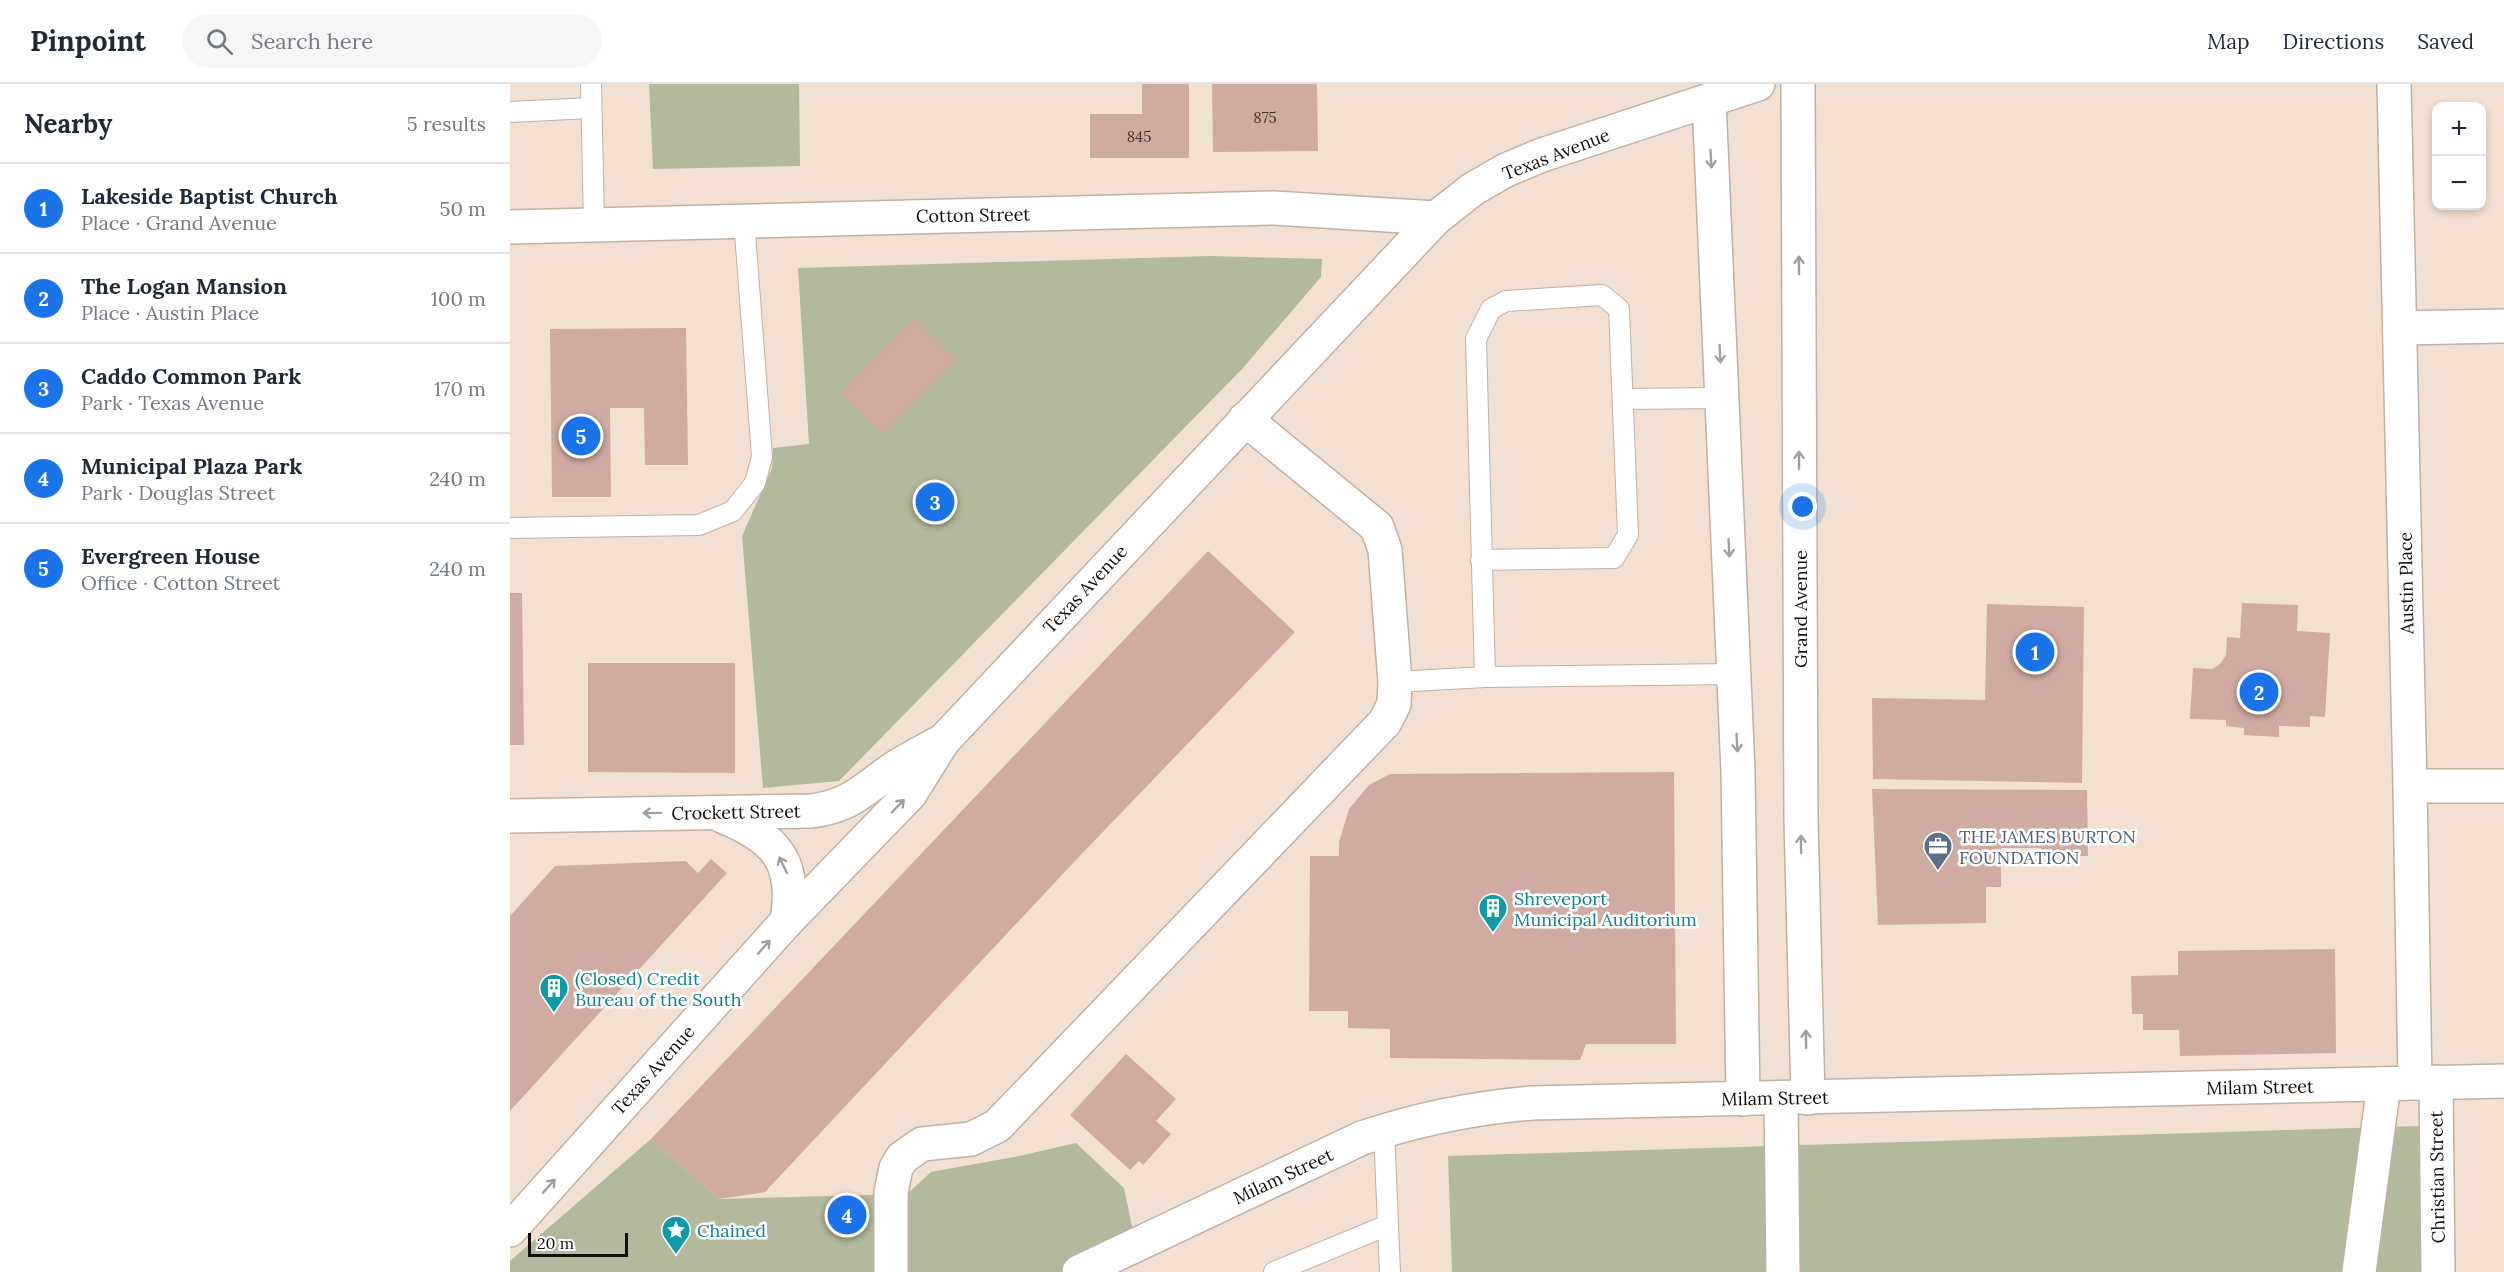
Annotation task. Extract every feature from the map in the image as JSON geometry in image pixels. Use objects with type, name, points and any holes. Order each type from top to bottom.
[{"type":"street","name":"Texas Avenue","points":[[510,1230],[787,921],[910,794],[943,741],[1436,218],[1473,189],[1506,170],[1542,155],[1758,84]]},
{"type":"street","name":"Grand Avenue","points":[[1783,1272],[1794,1098],[1800,809],[1798,84]]},
{"type":"street","name":"Austin Place","points":[[2394,84],[2410,786],[2411,1083]]},
{"type":"street","points":[[1709,100],[1738,772],[1743,1099]]},
{"type":"street","name":"Cotton Street","points":[[510,227],[1274,208],[1436,218]]},
{"type":"street","points":[[2400,328],[2504,326]]},
{"type":"street","points":[[891,1271],[891,1192],[896,1168],[903,1158],[922,1144],[970,1139],[997,1126],[1385,722],[1395,704],[1385,550],[1377,527],[1245,419]]},
{"type":"street","name":"Crockett Street","points":[[510,816],[812,811],[834,808],[855,799],[887,773],[943,741]]},
{"type":"street","points":[[2410,786],[2504,786]]},
{"type":"street","points":[[716,813],[759,833],[774,848],[787,871],[792,895],[787,921]]},
{"type":"street","name":"Milam Street","points":[[1079,1272],[1362,1138],[1445,1114],[1488,1107],[1532,1103],[2504,1081]]},
{"type":"street","points":[[2359,1272],[2411,1083]]},
{"type":"street","name":"Christian Street","points":[[2411,1083],[2439,1272]]},
{"type":"lane","points":[[591,84],[594,225]]},
{"type":"lane","points":[[510,112],[591,108]]},
{"type":"lane","points":[[510,528],[699,525],[733,511],[755,483],[762,457],[744,220]]},
{"type":"lane","points":[[1481,560],[1614,558],[1628,535],[1619,309],[1602,295],[1506,301],[1491,309],[1476,339],[1481,560],[1485,677]]},
{"type":"lane","points":[[1623,399],[1722,398]]},
{"type":"lane","points":[[1395,682],[1485,677],[1734,674]]},
{"type":"lane","points":[[1384,1131],[1390,1272]]},
{"type":"lane","points":[[1274,1272],[1388,1225]]},
{"type":"green space","points":[[649,84],[799,84],[800,166],[653,169]]},
{"type":"green space","points":[[1210,256],[1322,259],[1321,277],[1242,369],[839,781],[763,788],[742,536],[772,468],[773,448],[809,444],[798,268]]},
{"type":"green space","points":[[2419,1126],[2422,1272],[1452,1272],[1448,1156]]},
{"type":"green space","points":[[651,1139],[719,1199],[907,1194],[931,1172],[1076,1143],[1124,1188],[1136,1245],[1079,1272],[510,1272],[510,1261]]},
{"type":"building","points":[[1142,84],[1189,84],[1189,158],[1090,158],[1090,114],[1142,114]]},
{"type":"building","points":[[1212,84],[1317,84],[1318,151],[1213,152]]},
{"type":"building","points":[[915,319],[956,360],[882,434],[841,393]]},
{"type":"building","points":[[686,328],[688,465],[645,465],[644,408],[610,408],[611,497],[552,497],[550,329]]},
{"type":"building","points":[[1208,551],[1295,632],[1074,862],[765,1192],[719,1199],[651,1139]]},
{"type":"building","points":[[510,593],[522,593],[524,745],[510,745]]},
{"type":"building","points":[[2242,603],[2298,605],[2297,631],[2330,633],[2325,717],[2310,716],[2310,727],[2279,726],[2279,737],[2244,735],[2244,728],[2226,726],[2226,720],[2190,719],[2193,668],[2212,669],[2220,664],[2226,655],[2227,637],[2240,638]]},
{"type":"building","points":[[1987,604],[2084,607],[2082,783],[1873,779],[1872,698],[1985,700]]},
{"type":"building","points":[[588,663],[735,663],[735,773],[588,772]]},
{"type":"building","name":"Shreveport Municipal Auditorium","points":[[1674,772],[1676,1044],[1586,1044],[1580,1060],[1390,1058],[1390,1029],[1348,1028],[1348,1011],[1309,1011],[1310,856],[1339,856],[1339,842],[1349,809],[1369,785],[1390,774]]},
{"type":"building","name":"THE JAMES BURTON FOUNDATION","points":[[1872,789],[2087,790],[2088,856],[2043,856],[2041,848],[2001,848],[2001,887],[1986,887],[1986,923],[1878,925]]},
{"type":"building","name":"(Closed) Credit Bureau of the South","points":[[711,859],[727,873],[510,1111],[510,916],[555,866],[686,861],[698,873]]},
{"type":"building","points":[[2335,949],[2336,1053],[2180,1056],[2179,1030],[2143,1030],[2143,1014],[2132,1014],[2131,976],[2178,975],[2178,951]]},
{"type":"building","points":[[1126,1054],[1176,1099],[1156,1121],[1171,1134],[1143,1165],[1139,1161],[1130,1170],[1070,1115]]},
{"type":"place","name":"Evergreen House","points":[[581,436]]},
{"type":"place","name":"Caddo Common Park","points":[[935,502]]},
{"type":"place","name":"Lakeside Baptist Church","points":[[2035,652]]},
{"type":"place","name":"The Logan Mansion","points":[[2259,692]]},
{"type":"place","name":"THE JAMES BURTON FOUNDATION","points":[[1938,872]]},
{"type":"place","name":"Shreveport Municipal Auditorium","points":[[1493,934]]},
{"type":"place","name":"(Closed) Credit Bureau of the South","points":[[554,1014]]},
{"type":"place","name":"Municipal Plaza Park","points":[[847,1215]]},
{"type":"place","name":"Chained","points":[[676,1256]]}]
